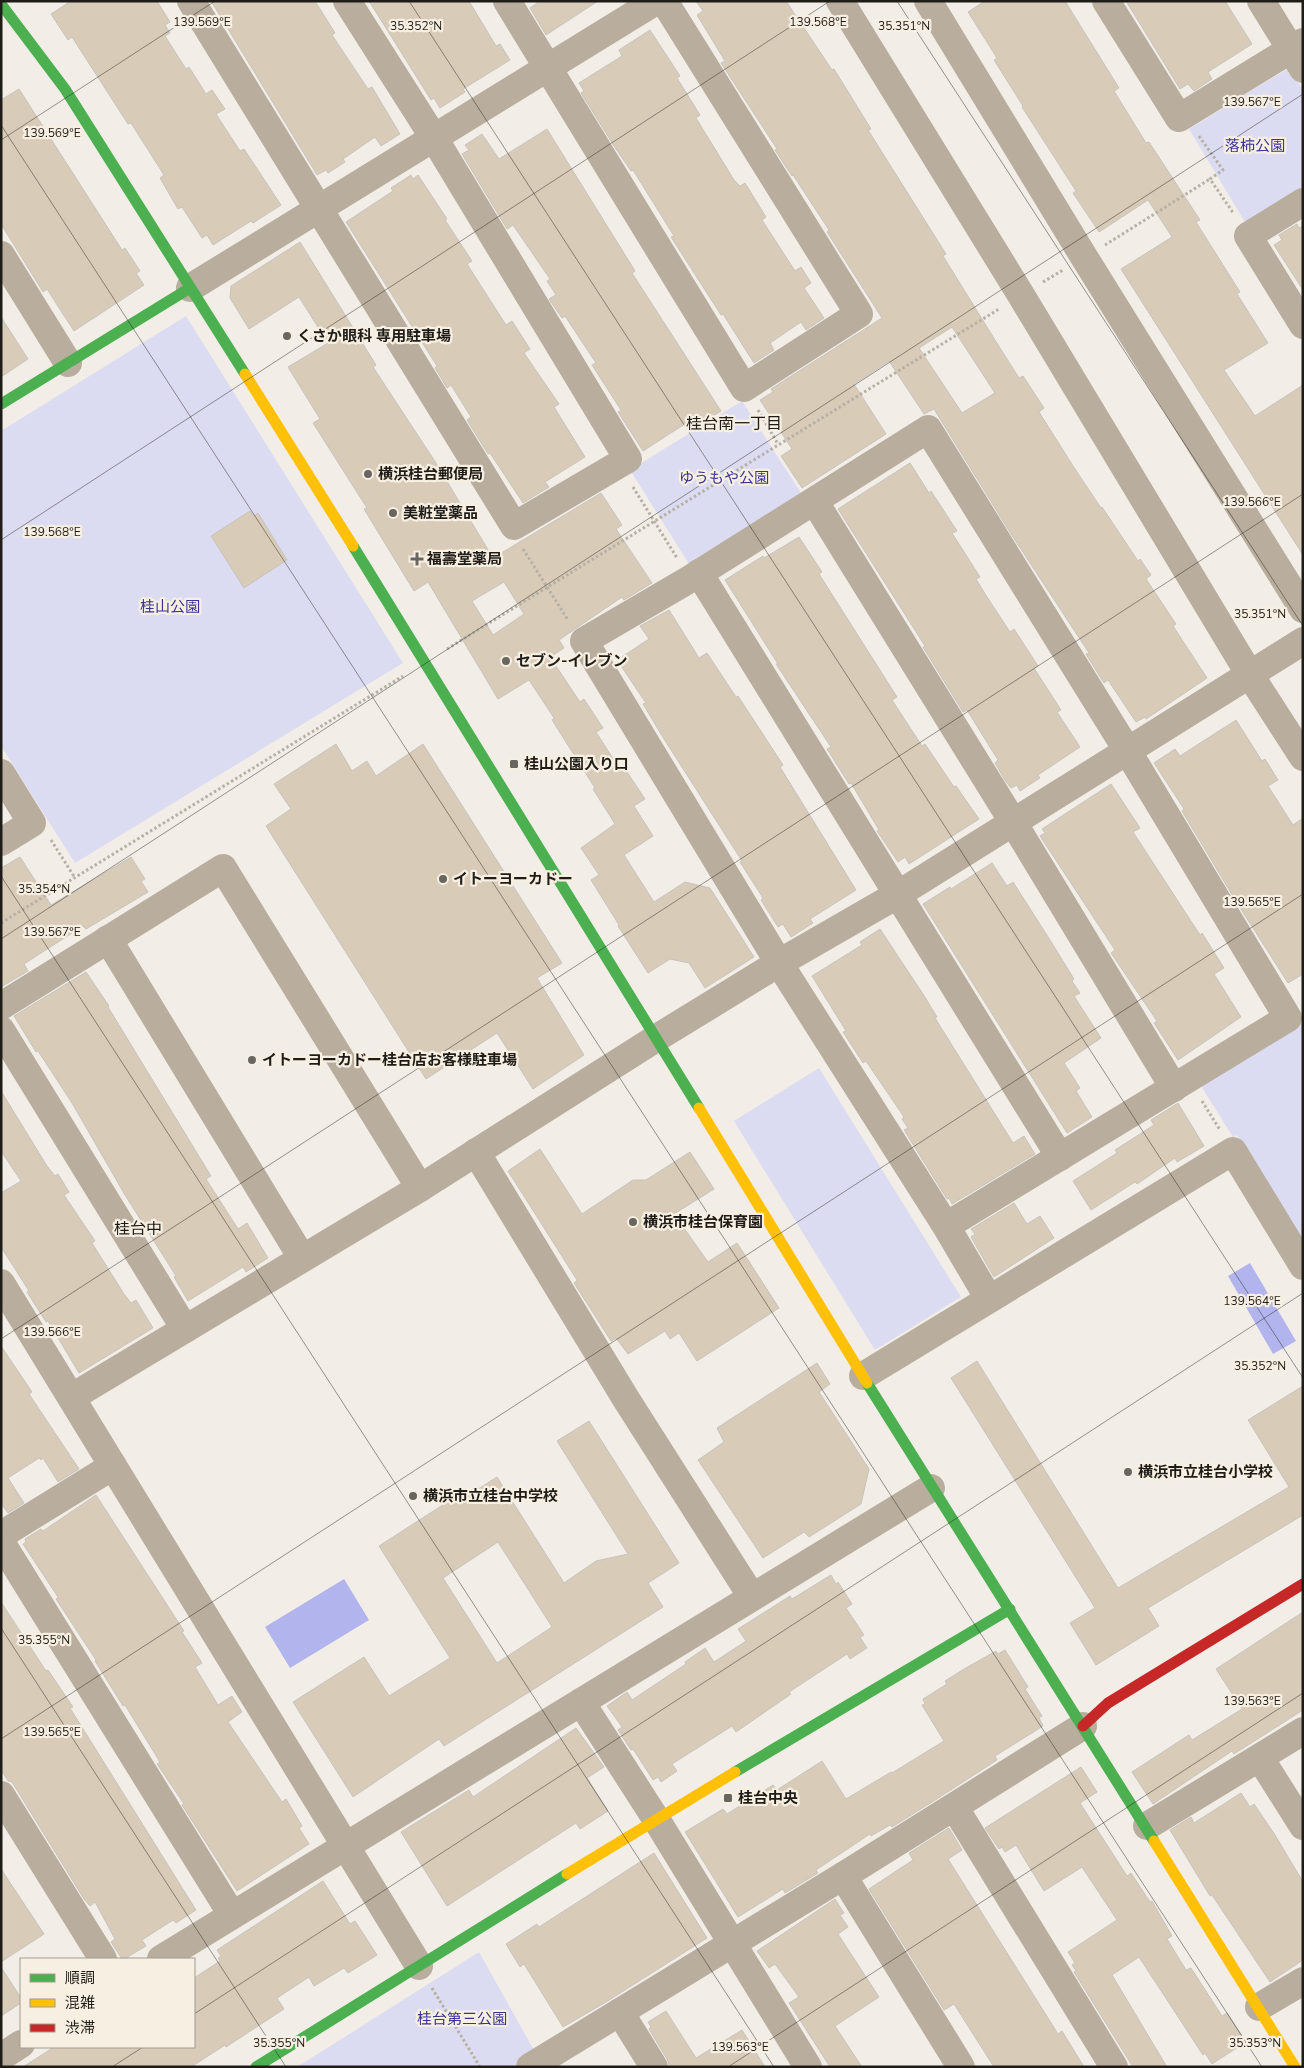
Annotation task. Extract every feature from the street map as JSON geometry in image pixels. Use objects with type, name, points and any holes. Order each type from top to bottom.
[{"type":"street","points":[[191,1],[514,526],[628,459],[434,138],[347,1]]},
{"type":"street","points":[[507,1],[744,388],[858,314],[664,1]]},
{"type":"street","points":[[1,404],[656,1]]},
{"type":"street","points":[[840,1],[1021,295],[1250,675],[1303,758]]},
{"type":"street","points":[[928,1],[1084,257],[1303,609]]},
{"type":"street","points":[[1106,1],[1179,118],[1299,53],[1261,1]]},
{"type":"street","points":[[1,4],[65,89],[396,614],[424,663],[864,1376],[931,1488],[1010,1609],[1295,2067]]},
{"type":"street","points":[[1303,202],[1248,236],[1303,325]]},
{"type":"street","points":[[1,255],[68,363]]},
{"type":"street","points":[[946,1226],[1288,1018],[1127,750],[928,429],[694,576],[584,641],[779,963],[946,1226],[988,1299]]},
{"type":"street","points":[[814,502],[1013,822],[1181,1083]]},
{"type":"street","points":[[694,576],[897,895],[1060,1157]]},
{"type":"street","points":[[72,1397],[420,1188],[655,1039],[779,963],[897,895],[1303,641]]},
{"type":"street","points":[[1,773],[32,823],[1,842]]},
{"type":"street","points":[[1,1006],[223,868],[420,1188]]},
{"type":"street","points":[[108,939],[302,1258]]},
{"type":"street","points":[[1,1030],[185,1329]]},
{"type":"street","points":[[864,1376],[1233,1151],[1303,1266]]},
{"type":"street","points":[[476,1152],[626,1399],[752,1597]]},
{"type":"street","points":[[1,1283],[418,1966]]},
{"type":"street","points":[[1,1535],[113,1466]]},
{"type":"street","points":[[163,1958],[931,1488]]},
{"type":"street","points":[[1,1542],[232,1915]]},
{"type":"street","points":[[530,2067],[954,1808],[1083,1726],[1108,1703],[1303,1584]]},
{"type":"street","points":[[268,2064],[418,1966],[656,1819],[1010,1609]]},
{"type":"street","points":[[581,1702],[656,1819],[808,2067]]},
{"type":"street","points":[[1146,1826],[1303,1731]]},
{"type":"street","points":[[1260,1758],[1303,1826]]},
{"type":"street","points":[[1,1795],[102,1958]]},
{"type":"street","points":[[954,1808],[1114,2067]]},
{"type":"street","points":[[843,1876],[961,2067]]},
{"type":"street","points":[[1259,2007],[1303,1981]]},
{"type":"street","points":[[620,2012],[654,2067]]},
{"type":"street","points":[[8,2067],[1,2056],[20,2045]]},
{"type":"path","points":[[1,924],[1223,170],[1190,122],[1179,118]]},
{"type":"path","points":[[1210,179],[1248,236]]},
{"type":"path","points":[[744,388],[778,444]]},
{"type":"path","points":[[620,465],[654,522],[694,576]]},
{"type":"path","points":[[514,526],[515,537],[578,636],[584,641]]},
{"type":"path","points":[[32,823],[41,825],[75,878]]},
{"type":"path","points":[[1181,1083],[1233,1151]]},
{"type":"path","points":[[418,1966],[480,2067]]},
{"type":"green space","name":"落柿公園","points":[[1289,68],[1303,90],[1303,187],[1245,222],[1189,129]]},
{"type":"green space","name":"桂山公園","points":[[186,316],[403,663],[75,863],[1,746],[1,431]]},
{"type":"green space","name":"ゆうもや公園","points":[[742,401],[803,496],[689,564],[630,470]]},
{"type":"green space","points":[[1303,1021],[1303,1244],[1237,1135],[1233,1137],[1201,1086]]},
{"type":"green space","points":[[819,1068],[961,1297],[875,1350],[734,1121]]},
{"type":"green space","name":"桂台第三公園","points":[[479,1952],[535,2052],[512,2067],[297,2067]]},
{"type":"water","points":[[1250,1263],[1296,1341],[1273,1354],[1228,1276]]},
{"type":"water","points":[[344,1579],[369,1620],[290,1668],[265,1627]]},
{"type":"building","points":[[71,1],[157,1],[170,22],[165,25],[170,33],[165,36],[186,69],[189,67],[206,94],[212,90],[225,109],[216,114],[240,151],[244,149],[281,205],[213,245],[207,235],[202,238],[182,207],[178,209],[160,178],[164,175],[131,123],[128,124],[72,37],[68,40],[51,14]]},
{"type":"building","points":[[211,1],[315,1],[335,33],[332,35],[368,89],[372,87],[400,134],[381,146],[375,137],[343,159],[345,162],[328,173],[326,170],[317,175]]},
{"type":"building","points":[[369,1],[469,1],[496,46],[500,44],[510,60],[463,89],[465,92],[440,108],[434,98],[431,100]]},
{"type":"building","points":[[540,1],[598,1],[546,35],[530,8]]},
{"type":"building","points":[[696,1],[786,1],[832,70],[834,69],[871,129],[868,130],[946,254],[943,256],[1019,378],[1023,376],[1044,408],[1039,412],[1073,466],[1138,561],[1140,559],[1151,575],[1146,579],[1176,624],[1173,626],[1207,678],[1146,719],[1145,717],[1136,722],[1108,680],[1104,683],[1086,654],[1089,653],[1011,534],[934,409],[924,414],[889,361],[854,384],[886,434],[802,488],[781,456],[792,449],[760,400],[773,392],[771,389],[882,318],[827,232],[829,230],[775,150],[777,149],[721,63],[725,61],[697,15],[703,11]],"holes":[[[952,327],[995,393],[962,413],[919,348]]]},
{"type":"building","points":[[985,1],[1065,1],[1119,88],[1114,91],[1146,143],[1149,142],[1200,220],[1196,222],[1240,292],[1237,294],[1268,343],[1224,370],[1255,416],[1303,385],[1303,555],[1121,269],[1172,237],[1148,200],[1099,232],[1073,193],[1076,191],[1022,107],[994,60],[997,58],[968,12]]},
{"type":"building","points":[[1126,1],[1225,1],[1252,44],[1208,72],[1212,79],[1194,91],[1188,84],[1180,89]]},
{"type":"building","points":[[650,30],[680,76],[677,78],[700,115],[696,118],[734,180],[740,186],[745,183],[766,217],[762,220],[795,271],[801,267],[811,283],[804,288],[824,318],[806,330],[801,322],[770,343],[774,350],[754,363],[671,237],[674,236],[633,170],[631,171],[614,146],[581,93],[584,91],[579,83],[622,56],[619,50]]},
{"type":"building","points":[[19,89],[122,250],[125,248],[140,271],[136,273],[144,285],[74,331],[47,289],[43,292],[1,224],[1,100]]},
{"type":"building","points":[[547,129],[635,271],[632,273],[721,411],[695,427],[691,420],[643,451],[618,412],[621,410],[592,365],[596,363],[565,316],[562,318],[549,299],[556,295],[547,281],[550,279],[513,225],[507,229],[462,154],[469,150],[465,145],[482,134],[499,159]]},
{"type":"building","points":[[411,175],[413,179],[418,175],[447,219],[445,220],[472,261],[467,264],[506,325],[512,321],[530,349],[524,353],[559,404],[554,407],[585,457],[545,482],[549,487],[523,503],[490,453],[488,454],[467,420],[471,417],[451,385],[447,388],[435,368],[437,366],[346,222],[393,191],[391,188]]},
{"type":"building","points":[[1297,224],[1299,228],[1303,226],[1303,290],[1274,245],[1282,240],[1279,235]]},
{"type":"building","points":[[300,242],[376,365],[373,367],[436,463],[493,558],[601,493],[622,525],[616,529],[652,583],[624,600],[622,597],[559,640],[564,648],[550,657],[580,702],[584,699],[603,728],[596,732],[621,771],[625,769],[645,799],[634,806],[653,836],[624,855],[654,902],[685,882],[710,888],[754,957],[705,988],[689,963],[670,959],[648,973],[591,880],[599,875],[581,848],[615,824],[593,789],[595,788],[552,720],[554,718],[529,680],[498,699],[428,582],[414,591],[364,509],[367,508],[313,423],[320,419],[288,367],[328,343],[299,297],[249,329],[230,298],[231,286]],"holes":[[[504,582],[524,614],[493,635],[472,601]]]},
{"type":"building","points":[[1,317],[28,359],[1,377]]},
{"type":"building","points":[[910,463],[957,531],[952,533],[980,577],[976,579],[987,597],[1010,632],[1014,629],[1038,666],[1034,668],[1061,710],[1057,712],[1080,747],[1038,775],[1040,778],[1020,791],[1017,785],[1011,788],[1006,782],[995,763],[998,760],[967,710],[963,712],[923,647],[925,646],[838,509]]},
{"type":"building","points":[[250,511],[254,516],[258,513],[287,560],[244,588],[211,536]]},
{"type":"building","points":[[799,537],[822,572],[819,574],[897,697],[892,700],[922,746],[925,744],[954,787],[956,786],[979,819],[909,864],[905,857],[898,862],[877,831],[879,830],[851,783],[849,784],[827,749],[831,747],[776,664],[778,664],[725,580],[763,556],[764,558]]},
{"type":"building","points":[[669,610],[699,658],[707,653],[736,697],[738,696],[783,765],[780,767],[856,890],[810,919],[813,923],[791,937],[783,924],[778,927],[761,900],[763,898],[740,862],[742,861],[664,739],[643,704],[646,703],[617,660],[649,639],[640,626]]},
{"type":"building","points":[[1236,720],[1262,761],[1265,759],[1278,780],[1268,786],[1293,825],[1303,818],[1303,974],[1288,983],[1237,903],[1182,811],[1184,809],[1154,763],[1175,749],[1180,756]]},
{"type":"building","points":[[336,744],[352,771],[367,761],[376,776],[423,744],[562,963],[537,978],[584,1055],[533,1089],[497,1033],[426,1079],[266,826],[291,809],[274,784]]},
{"type":"building","points":[[1111,784],[1140,828],[1133,832],[1200,935],[1202,933],[1224,968],[1214,974],[1241,1017],[1178,1060],[1154,1023],[1157,1021],[1111,953],[1115,950],[1040,836],[1045,833],[1042,829]]},
{"type":"building","points":[[20,857],[51,905],[131,857],[145,879],[141,881],[148,892],[86,929],[83,926],[24,964],[28,971],[1,987],[1,868]]},
{"type":"building","points":[[992,863],[1007,886],[1013,882],[1050,940],[1074,979],[1072,981],[1080,993],[1074,996],[1101,1038],[1064,1063],[1080,1088],[1076,1091],[1092,1117],[1067,1133],[923,904]]},
{"type":"building","points":[[880,929],[923,994],[937,1017],[935,1018],[1013,1143],[1024,1136],[1035,1154],[952,1204],[904,1130],[908,1128],[902,1119],[904,1117],[866,1061],[863,1063],[843,1032],[846,1031],[812,976],[862,945],[860,942]]},
{"type":"building","points":[[86,972],[109,1006],[211,1176],[206,1179],[238,1229],[247,1223],[268,1258],[246,1272],[243,1267],[188,1301],[174,1277],[176,1276],[125,1195],[72,1103],[38,1051],[36,1052],[14,1016]]},
{"type":"building","points":[[1,1091],[47,1166],[55,1176],[58,1174],[69,1192],[64,1195],[95,1241],[92,1243],[124,1294],[131,1303],[136,1300],[153,1328],[79,1373],[48,1321],[46,1322],[27,1292],[29,1291],[1,1247],[1,1193],[21,1181],[1,1151]]},
{"type":"building","points":[[1178,1103],[1204,1146],[1177,1162],[1175,1158],[1137,1184],[1135,1182],[1091,1210],[1073,1181],[1117,1153],[1115,1150],[1154,1125],[1151,1120]]},
{"type":"building","points":[[540,1149],[582,1214],[633,1180],[646,1180],[690,1152],[714,1189],[674,1214],[708,1262],[737,1243],[779,1308],[697,1361],[679,1333],[670,1339],[665,1331],[628,1354],[616,1338],[611,1341],[574,1283],[577,1280],[508,1171]]},
{"type":"building","points":[[1014,1203],[1027,1224],[1040,1216],[1054,1238],[994,1277],[971,1237],[975,1234],[971,1229]]},
{"type":"building","points":[[1,1346],[32,1392],[29,1394],[79,1469],[58,1482],[43,1458],[41,1460],[39,1458],[8,1478],[24,1503],[8,1513],[1,1503]]},
{"type":"building","points":[[977,1361],[1118,1588],[1289,1487],[1248,1420],[1303,1386],[1303,1515],[1148,1608],[1159,1626],[1096,1665],[1070,1623],[1095,1608],[951,1378]]},
{"type":"building","points":[[817,1363],[830,1384],[819,1392],[869,1469],[861,1504],[809,1537],[804,1532],[763,1558],[698,1460],[724,1442],[717,1428]]},
{"type":"building","points":[[589,1421],[679,1563],[648,1583],[663,1607],[444,1746],[439,1739],[353,1797],[293,1702],[364,1657],[389,1696],[450,1658],[379,1546],[466,1490],[469,1495],[497,1477],[564,1583],[596,1561],[628,1554],[557,1441]],"holes":[[[498,1542],[552,1627],[497,1663],[443,1578]]]},
{"type":"building","points":[[96,1495],[184,1631],[182,1632],[202,1663],[195,1667],[218,1705],[232,1696],[242,1712],[228,1722],[282,1802],[286,1799],[302,1826],[299,1828],[309,1844],[237,1891],[182,1805],[184,1804],[157,1764],[160,1762],[125,1705],[123,1706],[96,1660],[56,1599],[58,1597],[23,1544],[26,1542],[25,1539],[41,1529],[43,1531]]},
{"type":"building","points":[[831,1575],[836,1584],[838,1582],[852,1604],[846,1608],[864,1635],[860,1637],[867,1648],[850,1659],[847,1654],[789,1692],[791,1694],[736,1732],[732,1726],[672,1764],[677,1771],[661,1782],[658,1777],[653,1780],[618,1730],[622,1727],[607,1706],[627,1692],[632,1700],[686,1664],[685,1662],[705,1648],[714,1662],[746,1641],[738,1629],[790,1596],[792,1599]]},
{"type":"building","points":[[1,1602],[46,1671],[48,1670],[73,1707],[70,1708],[196,1910],[176,1923],[173,1920],[142,1940],[146,1946],[126,1958],[121,1958],[111,1942],[115,1939],[95,1902],[90,1906],[84,1899],[12,1782],[8,1781],[1,1770]]},
{"type":"building","points":[[1303,1612],[1303,1710],[1234,1754],[1232,1751],[1153,1804],[1132,1772],[1189,1735],[1192,1740],[1242,1709],[1216,1669]]},
{"type":"building","points":[[1005,1650],[1028,1687],[1025,1689],[1042,1716],[1039,1718],[1043,1726],[995,1756],[997,1760],[932,1802],[892,1827],[890,1825],[871,1836],[870,1834],[816,1870],[818,1873],[785,1893],[783,1889],[738,1917],[685,1832],[723,1809],[727,1814],[773,1785],[777,1790],[822,1761],[846,1799],[892,1773],[944,1741],[922,1705],[925,1704],[923,1699],[947,1684],[945,1681],[964,1669],[996,1651],[998,1654]]},
{"type":"building","points":[[576,1728],[604,1767],[587,1778],[608,1811],[580,1829],[576,1823],[447,1906],[401,1832],[469,1790],[473,1797]]},
{"type":"building","points":[[1081,1767],[1097,1792],[1080,1803],[1127,1876],[1131,1873],[1150,1902],[1152,1901],[1172,1936],[1167,1939],[1186,1970],[1191,1968],[1222,2016],[1227,2013],[1246,2042],[1212,2064],[1205,2053],[1203,2055],[1139,1957],[1112,1975],[1167,2067],[1133,2067],[1074,1972],[1076,1971],[1072,1965],[1075,1963],[1068,1952],[1117,1920],[1082,1867],[1044,1891],[1016,1845],[1005,1852],[1002,1847],[999,1849],[985,1828]]},
{"type":"building","points":[[1241,1793],[1250,1807],[1254,1804],[1303,1882],[1303,1960],[1270,1982],[1212,1895],[1210,1896],[1170,1830],[1191,1817],[1194,1823]]},
{"type":"building","points":[[949,1828],[962,1850],[948,1859],[1058,2034],[1062,2031],[1084,2067],[994,2067],[954,2004],[944,2010],[869,1889],[913,1860],[909,1853]]},
{"type":"building","points":[[654,1853],[707,1938],[563,2027],[524,1964],[520,1967],[506,1944],[537,1924],[539,1927]]},
{"type":"building","points":[[1,1869],[44,1934],[1,1962]]},
{"type":"building","points":[[323,1881],[350,1924],[355,1921],[377,1955],[348,1973],[344,1968],[314,1986],[309,1977],[277,1998],[284,2009],[226,2047],[225,2045],[191,2067],[23,2067],[52,2048],[195,2048],[195,1977],[220,1961],[218,1958],[221,1956],[217,1950]]},
{"type":"building","points":[[835,1899],[844,1913],[840,1915],[848,1927],[838,1934],[879,1997],[835,2026],[862,2067],[830,2067],[789,2003],[799,1997],[775,1964],[769,1968],[757,1951]]},
{"type":"building","points":[[1,1967],[20,1996],[20,2004],[1,2016]]},
{"type":"building","points":[[666,2011],[696,2058],[742,2030],[765,2067],[670,2067],[649,2029],[651,2027],[648,2022]]},
{"type":"traffic: fast","points":[[1,4],[65,89],[245,374]]},
{"type":"traffic: fast","points":[[1,404],[190,288]]},
{"type":"traffic: fast","points":[[353,546],[699,1108]]},
{"type":"traffic: fast","points":[[867,1383],[1154,1841]]},
{"type":"traffic: fast","points":[[735,1772],[1010,1609]]},
{"type":"traffic: fast","points":[[256,2067],[567,1874]]},
{"type":"traffic: slow","points":[[245,374],[353,546]]},
{"type":"traffic: slow","points":[[699,1108],[867,1383]]},
{"type":"traffic: slow","points":[[567,1874],[735,1772]]},
{"type":"traffic: slow","points":[[1154,1841],[1295,2067]]},
{"type":"traffic: jam","points":[[1083,1726],[1108,1703],[1303,1584]]},
{"type":"place","name":"くさか眼科 専用駐車場","points":[[287,336]]},
{"type":"place","name":"横浜桂台郵便局","points":[[368,474]]},
{"type":"place","name":"美粧堂薬品","points":[[393,513]]},
{"type":"place","name":"福壽堂薬局","points":[[417,559]]},
{"type":"place","name":"セブン-イレブン","points":[[506,661]]},
{"type":"place","name":"桂山公園入り口","points":[[514,764]]},
{"type":"place","name":"イトーヨーカドー","points":[[443,879]]},
{"type":"place","name":"イトーヨーカドー桂台店お客様駐車場","points":[[252,1060]]},
{"type":"place","name":"横浜市桂台保育園","points":[[633,1222]]},
{"type":"place","name":"横浜市立桂台小学校","points":[[1128,1472]]},
{"type":"place","name":"横浜市立桂台中学校","points":[[413,1496]]},
{"type":"place","name":"桂台中央","points":[[728,1798]]},
{"type":"district","name":"桂台南一丁目","points":[[734,424]]},
{"type":"district","name":"桂台中","points":[[138,1229]]}]
